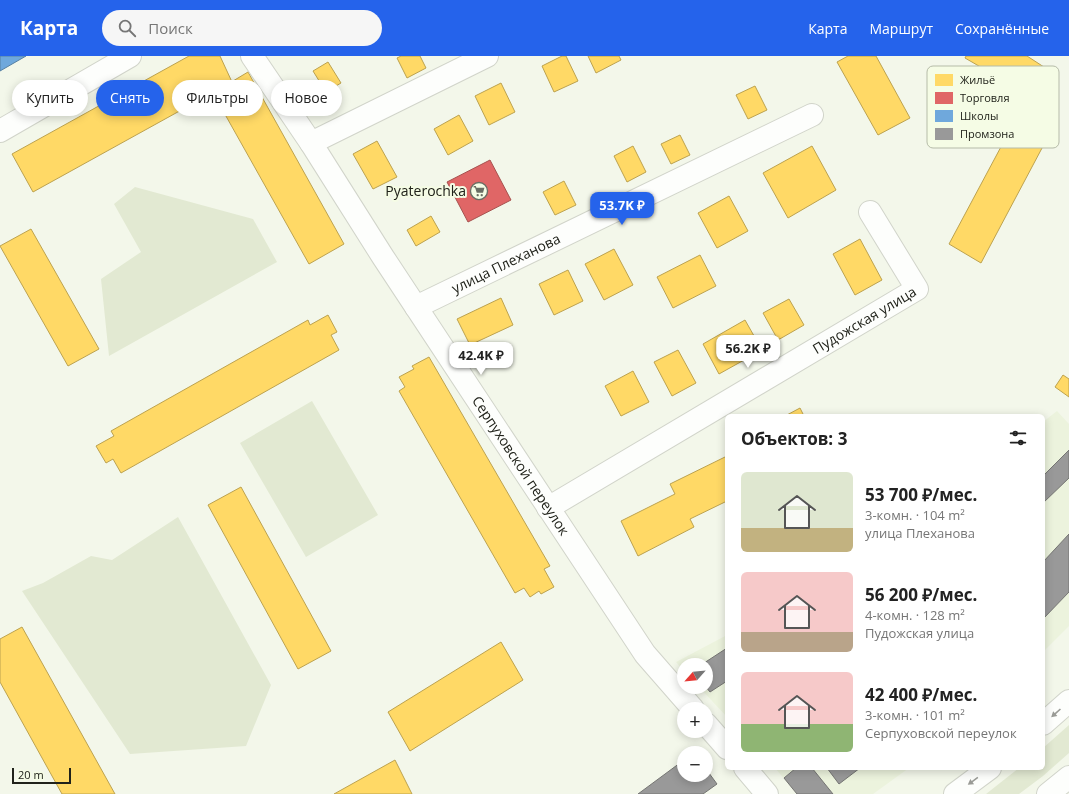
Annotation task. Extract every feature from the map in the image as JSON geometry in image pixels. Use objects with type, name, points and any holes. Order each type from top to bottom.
[{"type":"street","points":[[0,131],[130,56]]},
{"type":"street","name":"Серпуховской переулок","points":[[252,56],[311,143],[416,307],[645,654],[687,702]]},
{"type":"street","points":[[311,143],[487,56]]},
{"type":"street","name":"улица Плеханова","points":[[416,307],[812,115]]},
{"type":"street","name":"Пудожская улица","points":[[548,508],[917,289],[870,212]]},
{"type":"street","points":[[1045,722],[1069,701]]},
{"type":"street","points":[[713,732],[725,746]]},
{"type":"street","points":[[747,770],[767,794]]},
{"type":"street","points":[[955,794],[987,770]]},
{"type":"street","points":[[1048,794],[1069,777]]},
{"type":"shaded area","points":[[135,187],[253,219],[277,262],[109,356],[101,279],[141,252],[114,204]]},
{"type":"shaded area","points":[[312,401],[378,515],[306,557],[240,443]]},
{"type":"shaded area","points":[[1057,411],[1069,424],[1069,626],[1045,650],[1045,420]]},
{"type":"shaded area","points":[[178,517],[271,685],[246,746],[130,754],[22,591],[43,583],[91,556],[112,560]]},
{"type":"shaded area","points":[[725,636],[725,715],[706,694],[713,694],[713,658],[684,658]]},
{"type":"shaded area","points":[[1069,725],[1069,753],[1043,776],[1019,794],[986,794],[1016,770],[1045,770],[1045,746]]},
{"type":"shaded area","points":[[777,770],[906,770],[873,794],[797,794]]},
{"type":"building: Жильё","points":[[189,56],[220,56],[231,80],[172,80],[172,115],[33,192],[12,154],[81,116],[88,116],[88,112],[96,107],[96,116],[164,116],[164,80],[146,80]]},
{"type":"building: Жильё","points":[[401,56],[420,56],[426,68],[407,78],[397,58]]},
{"type":"building: Жильё","points":[[562,56],[566,56],[578,81],[554,92],[542,66]]},
{"type":"building: Жильё","points":[[588,56],[619,56],[621,60],[596,73]]},
{"type":"building: Жильё","points":[[848,56],[876,56],[910,118],[878,135],[837,62]]},
{"type":"building: Жильё","points":[[966,56],[1027,56],[1042,66],[979,66],[965,58]]},
{"type":"building: Жильё","points":[[328,62],[339,80],[319,80],[313,71]]},
{"type":"building: Жильё","points":[[248,72],[252,80],[235,80]]},
{"type":"building: Жильё","points":[[501,83],[515,112],[489,125],[475,96]]},
{"type":"building: Жильё","points":[[755,86],[767,110],[748,119],[736,95]]},
{"type":"building: Жильё","points":[[263,99],[271,116],[273,116],[344,244],[309,264],[226,116],[263,116]]},
{"type":"building: Жильё","points":[[459,115],[473,141],[448,155],[434,129]]},
{"type":"building: Жильё","points":[[680,135],[690,155],[671,164],[661,144]]},
{"type":"building: Жильё","points":[[377,141],[397,177],[373,189],[353,154]]},
{"type":"building: Жильё","points":[[633,146],[646,172],[627,182],[614,156]]},
{"type":"building: Жильё","points":[[812,146],[836,190],[788,218],[763,173]]},
{"type":"building: Жильё","points":[[1000,148],[1042,148],[981,263],[949,244]]},
{"type":"building: Жильё","points":[[564,181],[576,205],[555,215],[543,192]]},
{"type":"building: Жильё","points":[[729,196],[748,231],[717,248],[698,213]]},
{"type":"building: Жильё","points":[[431,216],[440,232],[416,246],[407,230]]},
{"type":"building: Жильё","points":[[31,229],[99,349],[68,366],[0,246]]},
{"type":"building: Жильё","points":[[860,239],[882,280],[855,295],[833,254]]},
{"type":"building: Жильё","points":[[614,249],[633,285],[604,300],[585,264]]},
{"type":"building: Жильё","points":[[700,255],[716,286],[673,308],[657,277]]},
{"type":"building: Жильё","points":[[568,270],[583,301],[554,315],[539,284]]},
{"type":"building: Жильё","points":[[501,298],[513,325],[470,345],[457,319]]},
{"type":"building: Жильё","points":[[789,299],[804,325],[778,340],[763,313]]},
{"type":"building: Жильё","points":[[328,315],[337,332],[331,335],[339,350],[121,473],[113,459],[106,463],[96,446],[114,436],[111,431],[308,320],[310,325]]},
{"type":"building: Жильё","points":[[745,320],[762,350],[719,374],[703,344]]},
{"type":"building: Жильё","points":[[678,350],[696,383],[672,396],[654,362]]},
{"type":"building: Жильё","points":[[429,357],[550,566],[544,569],[554,587],[541,594],[539,591],[530,597],[524,588],[515,593],[399,391],[405,387],[399,377],[414,369],[412,366]]},
{"type":"building: Жильё","points":[[633,371],[649,402],[621,416],[605,386]]},
{"type":"building: Жильё","points":[[1063,375],[1069,379],[1069,397],[1055,387]]},
{"type":"building: Жильё","points":[[800,408],[803,414],[789,414]]},
{"type":"building: Жильё","points":[[725,457],[725,502],[690,519],[694,527],[638,556],[621,521],[675,494],[670,484]]},
{"type":"building: Жильё","points":[[241,487],[331,651],[298,669],[208,505]]},
{"type":"building: Жильё","points":[[22,627],[115,794],[62,794],[0,682],[0,639]]},
{"type":"building: Жильё","points":[[501,642],[523,680],[410,751],[388,712]]},
{"type":"building: Жильё","points":[[395,760],[412,794],[334,794]]},
{"type":"building: Торговля","name":"Pyaterochka","points":[[490,160],[511,200],[468,222],[447,182]]},
{"type":"building: Школы","points":[[0,56],[26,56],[0,71]]},
{"type":"building: Промзона","points":[[1069,450],[1069,478],[1045,501],[1045,474]]},
{"type":"building: Промзона","points":[[1069,534],[1069,592],[1045,617],[1045,560]]},
{"type":"building: Промзона","points":[[725,649],[725,682],[713,690],[713,658],[712,658]]},
{"type":"building: Промзона","points":[[677,765],[677,782],[713,782],[713,779],[717,784],[703,794],[638,794]]},
{"type":"building: Промзона","points":[[794,770],[814,770],[833,794],[797,794],[784,778]]},
{"type":"building: Промзона","points":[[828,770],[857,770],[839,784]]},
{"type":"place","name":"Pyaterochka","points":[[479,191]]}]
